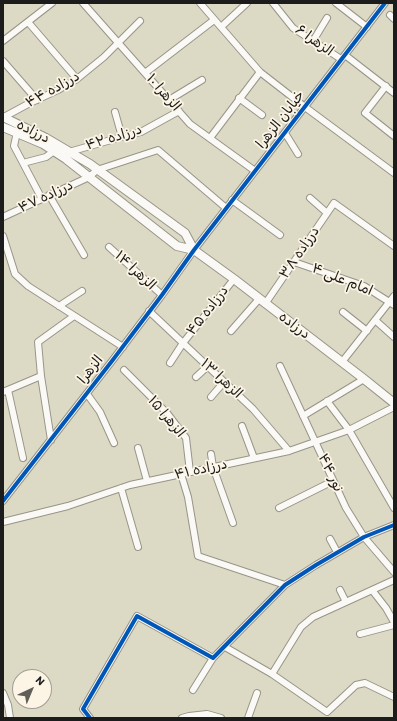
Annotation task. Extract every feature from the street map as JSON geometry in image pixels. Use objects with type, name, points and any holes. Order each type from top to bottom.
[{"type":"main road","name":"درزاده","points":[[3,117],[46,138],[97,170],[186,234],[194,250]]},
{"type":"main road","name":"درزاده","points":[[3,128],[17,132],[43,144],[66,159],[177,246],[194,250],[234,279],[394,403]]},
{"type":"street","points":[[3,41],[52,3]]},
{"type":"street","name":"الزهرا ۱۰","points":[[84,3],[190,124],[255,171]]},
{"type":"street","points":[[201,3],[260,72],[304,107],[394,173]]},
{"type":"street","points":[[221,27],[247,3]]},
{"type":"street","name":"الزهرا ۶","points":[[273,3],[293,28],[343,57],[394,93]]},
{"type":"street","points":[[336,3],[367,27]]},
{"type":"street","name":"خیابان الزهرا","points":[[194,250],[385,3]]},
{"type":"street","points":[[313,40],[327,18]]},
{"type":"street","points":[[145,73],[214,20]]},
{"type":"street","name":"درزاده ۴۴","points":[[3,117],[58,90],[76,79],[104,57],[140,21]]},
{"type":"street","points":[[28,22],[76,79]]},
{"type":"street","points":[[3,61],[37,100]]},
{"type":"street","points":[[210,138],[260,72]]},
{"type":"street","points":[[169,100],[202,80]]},
{"type":"street","points":[[386,86],[365,113],[394,136]]},
{"type":"street","points":[[239,98],[262,115]]},
{"type":"street","points":[[115,112],[122,137]]},
{"type":"street","name":"درزاده ۴۲","points":[[69,152],[141,132],[179,112]]},
{"type":"street","points":[[17,132],[14,146],[42,199]]},
{"type":"street","points":[[284,133],[298,154]]},
{"type":"street","points":[[97,170],[158,150],[226,208]]},
{"type":"street","points":[[23,163],[46,156],[54,151]]},
{"type":"street","name":"درزاده ۴۷","points":[[3,217],[89,177],[97,170]]},
{"type":"street","points":[[49,195],[84,255]]},
{"type":"street","points":[[310,198],[327,213]]},
{"type":"street","points":[[232,200],[280,234]]},
{"type":"street","name":"درزاده ۳۸","points":[[231,332],[262,301],[294,262],[334,203],[394,246]]},
{"type":"street","points":[[3,238],[15,274],[28,286],[123,347]]},
{"type":"street","name":"الزهرا ۱۴","points":[[109,247],[162,295]]},
{"type":"street","name":"الزهرا","points":[[3,501],[123,347],[194,250]]},
{"type":"street","name":"امام علی ۴","points":[[294,262],[364,286],[392,304]]},
{"type":"street","name":"درزاده ۴۵","points":[[170,363],[183,343],[234,279]]},
{"type":"street","points":[[59,306],[82,291]]},
{"type":"street","points":[[342,362],[375,320],[392,304],[394,296]]},
{"type":"street","name":"الزهرا ۱۳","points":[[149,312],[253,409],[289,451]]},
{"type":"street","points":[[343,312],[367,331]]},
{"type":"street","points":[[51,440],[41,376],[38,342],[74,316]]},
{"type":"street","points":[[375,320],[394,337]]},
{"type":"street","points":[[196,377],[208,366]]},
{"type":"street","name":"نور ۴۴","points":[[280,366],[346,508],[364,537],[394,572]]},
{"type":"street","name":"الزهرا ۱۵","points":[[124,370],[167,413],[186,438],[190,472]]},
{"type":"street","points":[[23,458],[5,391],[41,376]]},
{"type":"street","points":[[304,416],[364,379]]},
{"type":"street","points":[[211,397],[224,382]]},
{"type":"street","points":[[87,394],[100,412],[114,443]]},
{"type":"street","points":[[327,402],[349,430],[391,498],[394,508]]},
{"type":"street","name":"درزاده ۴۱","points":[[3,522],[68,506],[130,485],[289,451],[349,430],[394,407]]},
{"type":"street","points":[[242,426],[254,458]]},
{"type":"street","points":[[138,448],[147,481]]},
{"type":"street","points":[[211,454],[213,467],[233,523]]},
{"type":"street","points":[[181,474],[188,497],[198,556],[285,585]]},
{"type":"street","points":[[279,508],[333,481]]},
{"type":"street","points":[[121,488],[138,547]]},
{"type":"street","points":[[193,690],[213,658],[285,585],[337,552],[364,537],[394,525]]},
{"type":"street","points":[[330,538],[337,552]]},
{"type":"street","points":[[272,674],[301,627],[313,617],[394,580]]},
{"type":"street","points":[[340,590],[346,602]]},
{"type":"street","points":[[360,634],[394,624],[386,608],[372,590]]},
{"type":"street","points":[[90,718],[83,709],[137,616],[213,658]]},
{"type":"street","points":[[224,647],[272,674],[327,712],[356,685],[365,683],[394,697]]},
{"type":"street","points":[[3,693],[8,705],[10,718]]},
{"type":"street","points":[[248,718],[257,693]]},
{"type":"street","points":[[182,718],[207,714],[221,718]]},
{"type":"cycle path","points":[[3,501],[112,361],[194,250],[385,3]]},
{"type":"cycle path","points":[[90,718],[83,709],[137,616],[213,658],[285,585],[364,537],[394,525]]}]
